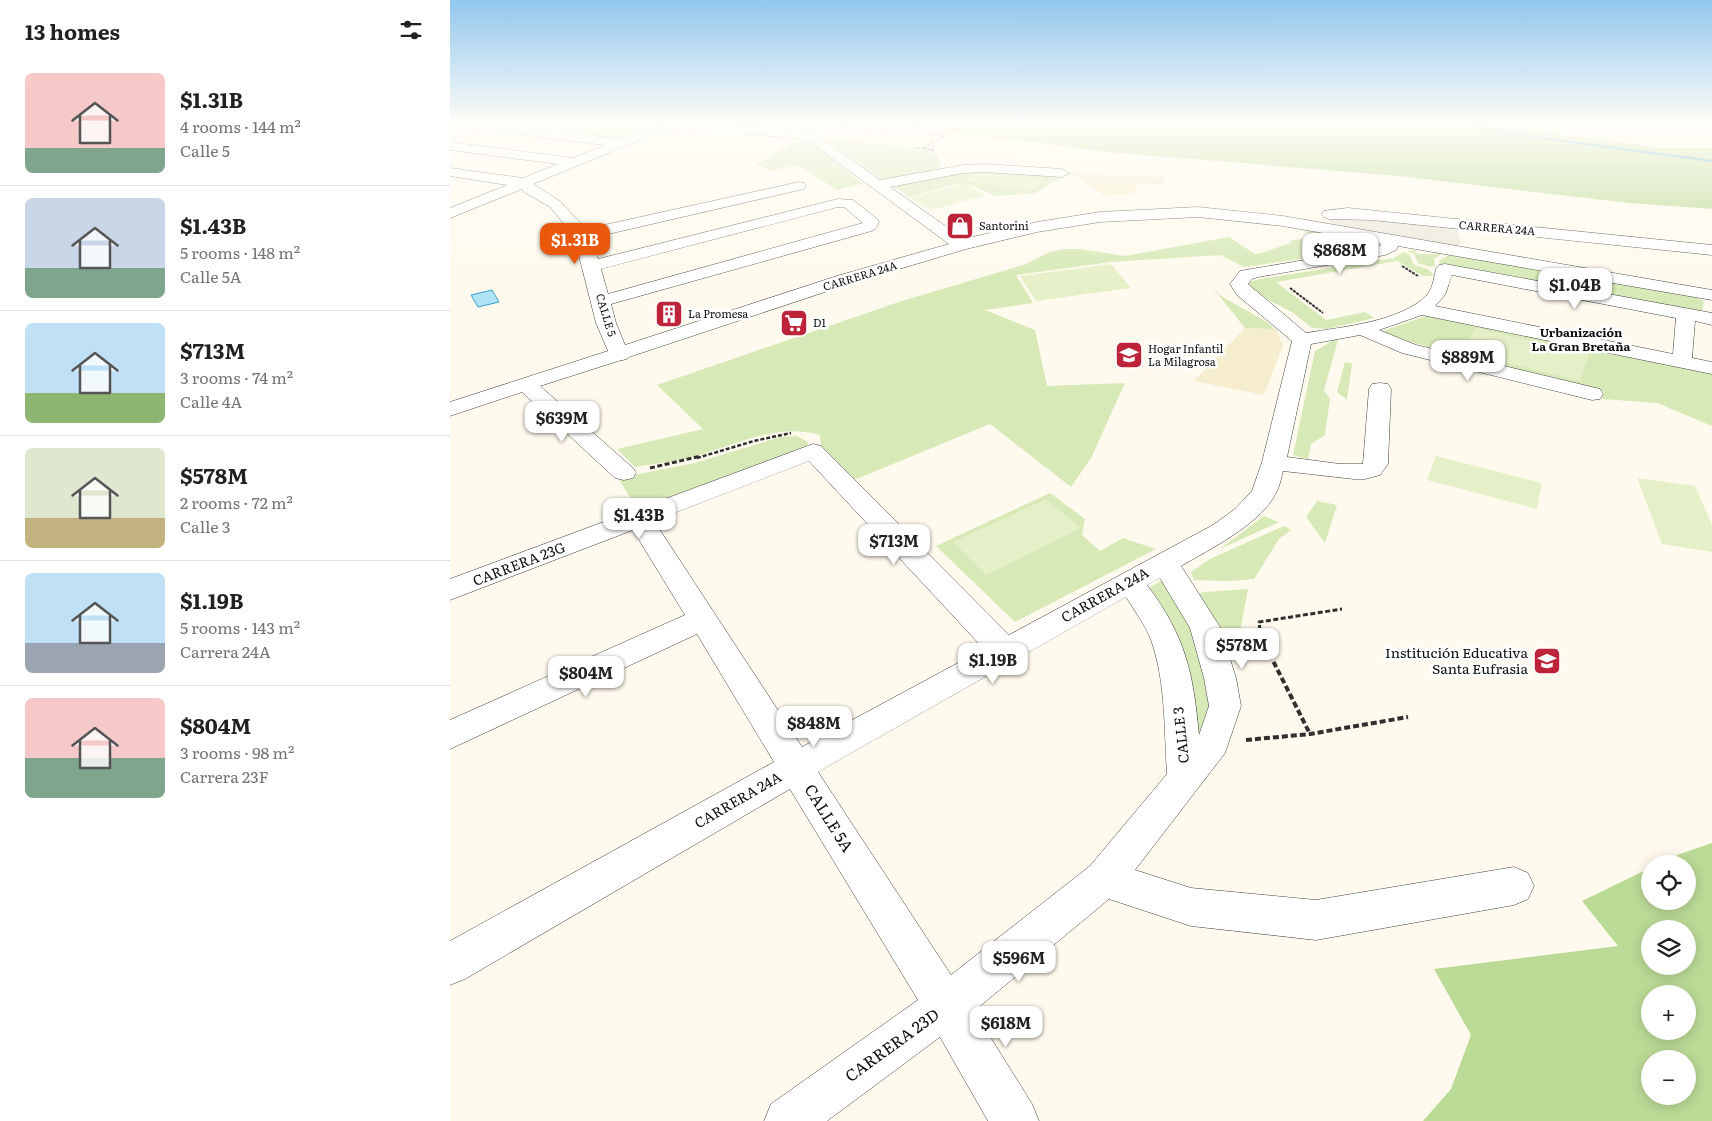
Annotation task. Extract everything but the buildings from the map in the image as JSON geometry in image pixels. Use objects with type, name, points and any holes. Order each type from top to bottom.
[{"type":"street","points":[[482,176],[525,182]]},
{"type":"street","points":[[450,213],[539,176]]},
{"type":"street","points":[[864,176],[961,245]]},
{"type":"street","points":[[877,186],[926,176]]},
{"type":"street","name":"CALLE 5","points":[[525,182],[529,189],[555,204],[582,235],[606,323],[620,355]]},
{"type":"street","points":[[582,235],[799,186]]},
{"type":"street","points":[[592,266],[838,203],[848,203],[871,221],[870,226],[862,229],[601,301]]},
{"type":"street","points":[[450,204],[466,206]]},
{"type":"street","name":"CARRERA 24A","points":[[450,409],[620,355],[843,280],[961,245],[1037,227],[1100,217],[1198,212],[1282,221],[1392,250],[1712,296]]},
{"type":"street","name":"CARRERA 24A","points":[[1282,221],[1348,213],[1712,250]]},
{"type":"street","points":[[1392,250],[1390,247],[1379,252],[1258,272],[1246,275],[1239,284],[1243,291],[1302,340],[1403,318],[1420,309],[1434,298],[1440,289],[1445,269],[1712,319]]},
{"type":"street","points":[[1420,309],[1712,368]]},
{"type":"street","points":[[1682,362],[1686,314]]},
{"type":"street","points":[[1363,328],[1371,334],[1409,349],[1592,394]]},
{"type":"street","name":"CARRERA 24A","points":[[450,964],[796,767],[1222,530],[1244,515],[1264,493],[1274,462],[1302,340]]},
{"type":"street","points":[[526,385],[624,473]]},
{"type":"street","points":[[1274,462],[1355,472],[1372,470],[1376,464],[1380,389]]},
{"type":"street","points":[[813,451],[1005,651]]},
{"type":"street","name":"CARRERA 23G","points":[[450,590],[813,451]]},
{"type":"street","name":"CALLE 5A","points":[[639,518],[946,1006],[1015,1121]]},
{"type":"street","name":"CALLE 3","points":[[1164,562],[1206,628],[1220,678],[1225,706],[1213,743],[1185,778]]},
{"type":"street","name":"CALLE 3","points":[[1130,582],[1148,605],[1166,641],[1178,705],[1185,778]]},
{"type":"street","points":[[450,735],[703,619]]},
{"type":"street","name":"CARRERA 23D","points":[[788,1121],[946,1006],[1104,879],[1185,778]]},
{"type":"street","points":[[1104,879],[1191,907],[1316,920],[1514,886]]},
{"type":"path","points":[[1392,250],[1440,289]]},
{"type":"path","points":[[1288,287],[1329,318]]},
{"type":"path","points":[[624,473],[686,461],[785,433],[804,434],[813,437],[817,442],[813,451]]},
{"type":"path","points":[[1310,734],[1260,635],[1259,622],[1342,609]]},
{"type":"path","points":[[1213,743],[1310,734],[1408,717]]},
{"type":"shaded area","points":[[1076,176],[1165,177],[1163,185],[1138,183],[1133,194],[1104,195]]},
{"type":"shaded area","points":[[1343,216],[1457,230],[1461,244],[1457,246],[1344,227],[1329,221],[1330,219]]},
{"type":"shaded area","points":[[1245,328],[1275,329],[1283,345],[1264,395],[1194,381]]},
{"type":"green space","points":[[816,176],[853,176],[863,184],[837,190]]},
{"type":"green space","points":[[878,176],[913,176],[886,182]]},
{"type":"green space","points":[[938,176],[1066,176],[1052,182],[1036,193],[995,196],[973,186],[956,184],[909,197],[892,185]]},
{"type":"green space","points":[[971,176],[1016,176],[1043,180],[1032,190],[964,181]]},
{"type":"green space","points":[[1402,176],[1712,176],[1712,209],[1629,203]]},
{"type":"green space","points":[[963,184],[986,195],[932,210],[910,198]]},
{"type":"green space","points":[[1304,231],[1342,235],[1363,243],[1359,246],[1312,253],[1307,258],[1244,267],[1221,255],[1111,262],[1016,275],[1033,303],[985,310],[1035,330],[1047,386],[1125,383],[1091,458],[1071,487],[990,424],[854,480],[821,448],[820,435],[803,432],[786,431],[769,434],[685,459],[635,467],[617,449],[703,429],[657,385],[902,301],[1026,264],[1050,252],[1079,249],[1125,256],[1229,237],[1255,254],[1292,243],[1289,241],[1312,237]]},
{"type":"green space","points":[[1414,250],[1418,254],[1436,254],[1434,250],[1445,252],[1434,259],[1435,266],[1430,267],[1418,263],[1414,254],[1407,251]]},
{"type":"green space","points":[[1403,252],[1409,254],[1414,265],[1428,269],[1434,276],[1423,276],[1397,261],[1276,282],[1326,320],[1365,312],[1374,318],[1327,329],[1312,328],[1292,312],[1253,292],[1248,283],[1260,279],[1394,258]]},
{"type":"green space","points":[[1452,253],[1696,297],[1704,302],[1702,311],[1695,312],[1441,266],[1439,261]]},
{"type":"green space","points":[[1111,264],[1131,288],[1036,301],[1020,276]]},
{"type":"green space","points":[[1212,287],[1221,296],[1265,321],[1275,329],[1245,328]]},
{"type":"green space","points":[[1426,316],[1451,318],[1712,372],[1712,426],[1657,403],[1602,399],[1604,392],[1383,335],[1380,332]]},
{"type":"green space","points":[[1476,328],[1589,354],[1580,381],[1462,352]]},
{"type":"green space","points":[[1334,340],[1338,340],[1324,390],[1330,399],[1325,435],[1311,444],[1308,459],[1293,455],[1315,351]]},
{"type":"green space","points":[[1345,362],[1352,363],[1347,400],[1337,392]]},
{"type":"green space","points":[[797,436],[808,442],[807,448],[637,508],[618,478],[695,463],[780,437]]},
{"type":"green space","points":[[1436,456],[1542,483],[1537,509],[1427,480]]},
{"type":"green space","points":[[1637,478],[1695,486],[1712,525],[1712,552],[1662,544]]},
{"type":"green space","points":[[1050,493],[1085,519],[1082,535],[1100,551],[1123,538],[1156,549],[1015,622],[936,546]]},
{"type":"green space","points":[[1046,499],[1081,528],[986,575],[953,542]]},
{"type":"green space","points":[[1317,501],[1337,505],[1325,543],[1306,517]]},
{"type":"green space","points":[[1264,516],[1279,522],[1220,549]]},
{"type":"green space","points":[[1284,526],[1291,530],[1279,539],[1254,579],[1229,581],[1194,580],[1191,572],[1210,559]]},
{"type":"green space","points":[[1166,578],[1195,629],[1214,704],[1192,756],[1147,589]]},
{"type":"green space","points":[[1248,589],[1239,637],[1223,639],[1198,594]]},
{"type":"green space","points":[[1712,843],[1712,1121],[1423,1121],[1451,1089],[1471,1035],[1434,969],[1618,946],[1582,901],[1641,872],[1641,910],[1696,910],[1696,855],[1678,855]]},
{"type":"water","points":[[492,290],[499,302],[478,307],[471,295]]},
{"type":"place","name":"Santorini","points":[[960,226]]},
{"type":"place","name":"La Promesa","points":[[669,314]]},
{"type":"place","name":"D1","points":[[794,323]]},
{"type":"place","name":"Hogar Infantil La Milagrosa","points":[[1129,355]]},
{"type":"place","name":"Institución Educativa Santa Eufrasia","points":[[1547,661]]},
{"type":"district","name":"Urbanización La Gran Bretaña","points":[[1581,340]]}]
